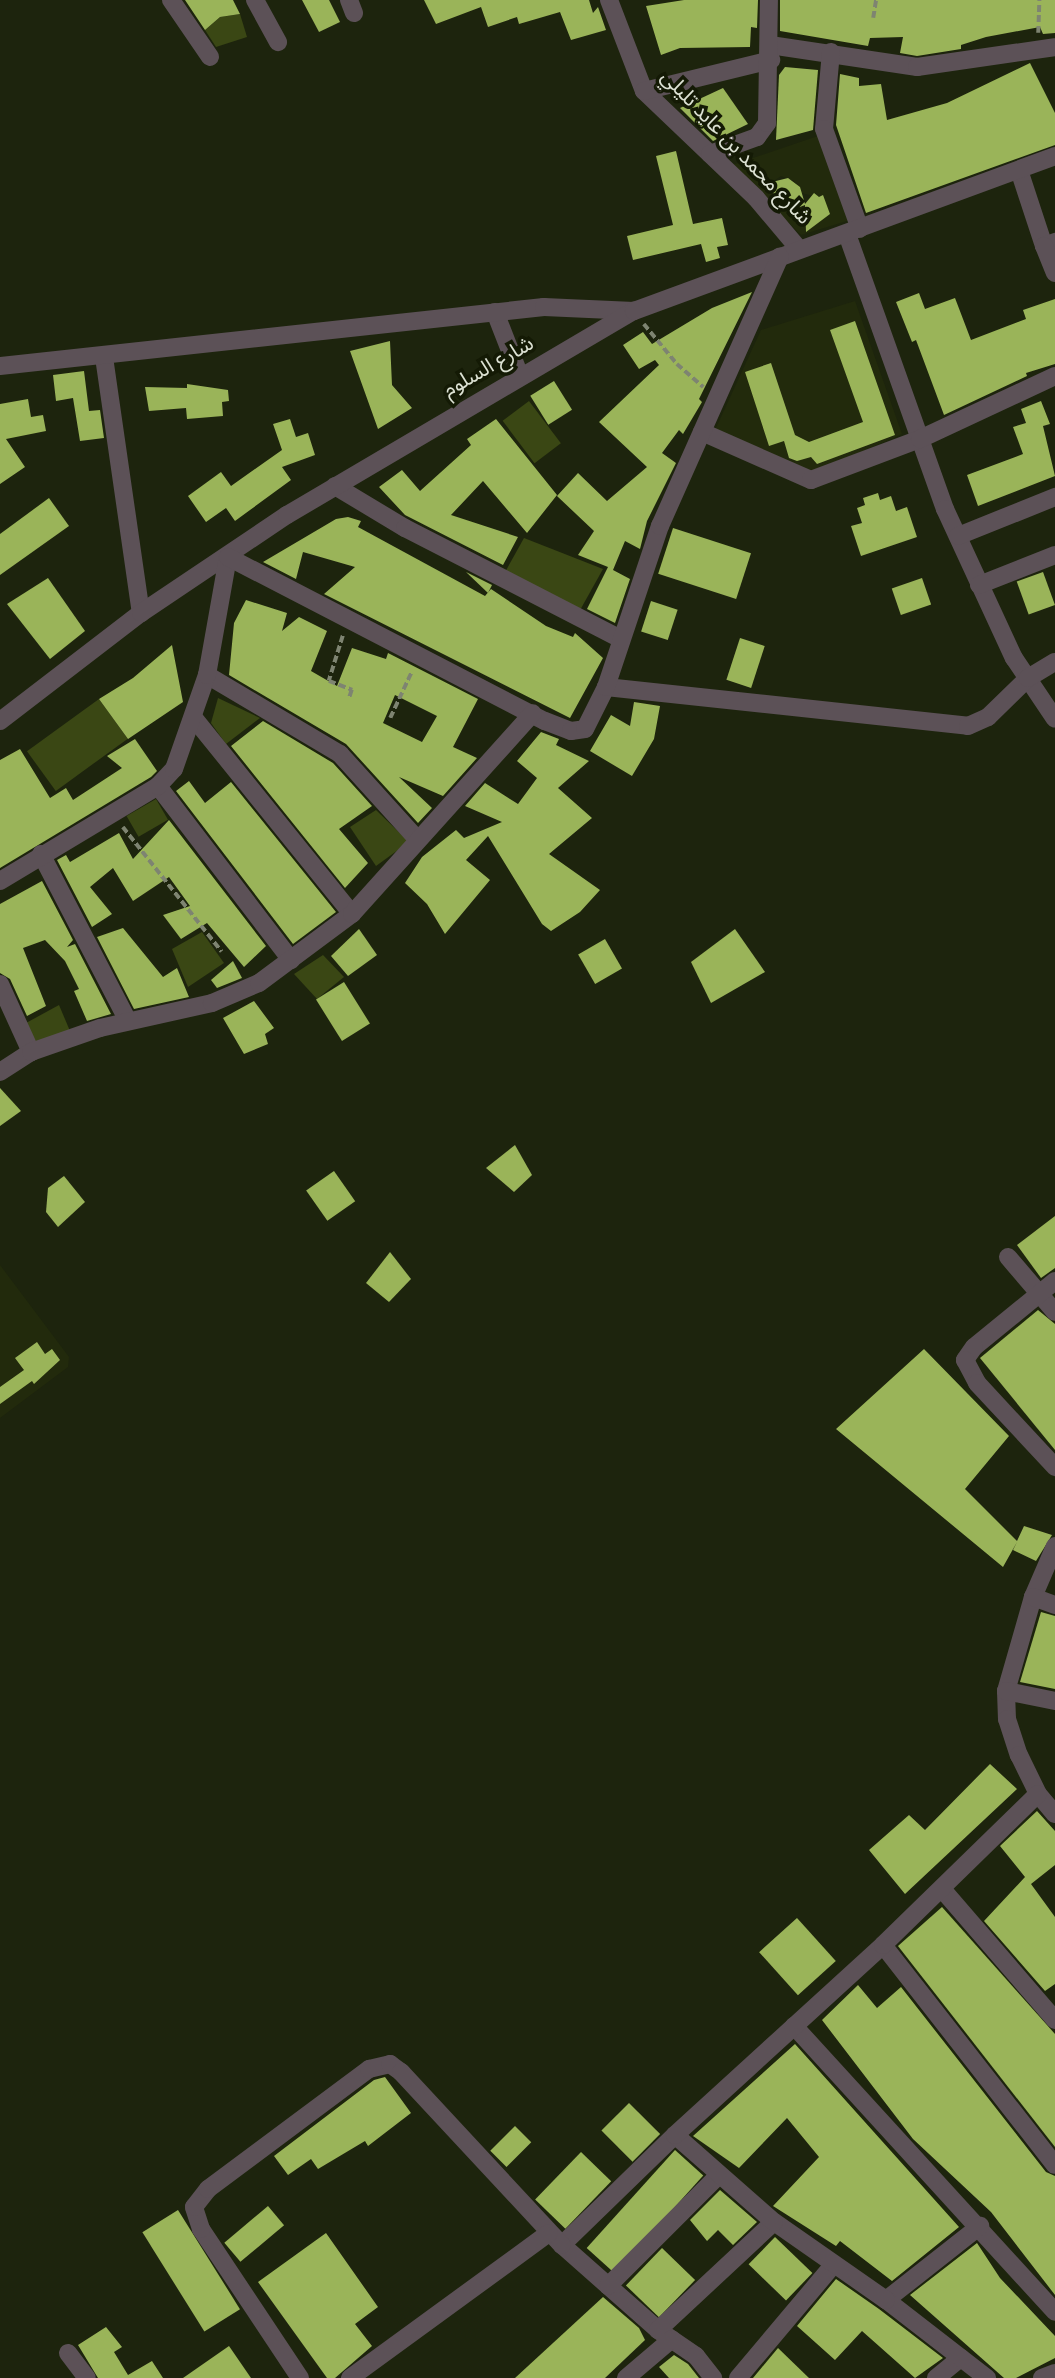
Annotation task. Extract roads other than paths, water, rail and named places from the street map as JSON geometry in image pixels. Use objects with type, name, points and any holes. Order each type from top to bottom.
[{"type":"street","points":[[171,0],[210,57]]},
{"type":"street","points":[[255,0],[278,42]]},
{"type":"street","name":"شارع محمد بن عايد تليلي","points":[[609,0],[644,91],[710,154],[799,249]]},
{"type":"street","points":[[710,154],[757,137],[767,122],[769,0]]},
{"type":"street","points":[[644,91],[770,53],[831,52],[917,67],[1046,47]]},
{"type":"street","points":[[831,52],[824,129],[920,439],[979,585],[1028,678],[1055,719]]},
{"type":"street","name":"شارع السلوم","points":[[0,721],[141,612],[335,486],[634,311],[1055,156]]},
{"type":"street","points":[[1019,170],[1049,244],[1055,273]]},
{"type":"street","points":[[0,881],[158,786],[174,769],[207,675],[228,557],[533,713],[571,731],[585,729],[606,687],[619,638],[702,432],[780,257]]},
{"type":"street","points":[[0,366],[104,357],[544,307],[634,311]]},
{"type":"street","points":[[495,312],[520,376]]},
{"type":"street","points":[[104,357],[141,612]]},
{"type":"street","points":[[702,432],[811,480],[920,439],[1055,376]]},
{"type":"street","points":[[335,486],[405,528],[619,638]]},
{"type":"street","points":[[958,536],[1055,498]]},
{"type":"street","points":[[979,585],[1055,555]]},
{"type":"street","points":[[606,687],[968,726],[988,717],[1028,678],[1055,662]]},
{"type":"street","points":[[207,675],[340,754],[418,840]]},
{"type":"street","points":[[0,1072],[31,1052],[128,1021],[240,994],[291,960],[352,914],[533,713]]},
{"type":"street","points":[[193,717],[352,914]]},
{"type":"street","points":[[158,786],[291,960]]},
{"type":"street","points":[[41,854],[128,1021]]},
{"type":"street","points":[[0,984],[31,1052]]},
{"type":"street","points":[[1008,1257],[1055,1312]]},
{"type":"street","points":[[1055,1281],[974,1347],[965,1360],[977,1383],[1055,1467]]},
{"type":"street","points":[[1055,1546],[1033,1597],[1006,1691],[1007,1718],[1038,1794],[1055,1814]]},
{"type":"street","points":[[1033,1597],[1055,1605]]},
{"type":"street","points":[[1006,1691],[1055,1701]]},
{"type":"street","points":[[350,2378],[555,2239],[675,2135],[883,1945],[1038,1794]]},
{"type":"street","points":[[942,1889],[1048,1999],[1055,2020]]},
{"type":"street","points":[[883,1945],[1055,2165]]},
{"type":"street","points":[[794,2026],[980,2226],[1055,2312]]},
{"type":"street","points":[[300,2378],[201,2230],[194,2207],[208,2189],[369,2069],[390,2064],[401,2072],[555,2239],[665,2334],[696,2356],[713,2378]]},
{"type":"street","points":[[675,2135],[718,2176],[774,2222],[886,2300],[987,2378]]},
{"type":"street","points":[[608,2286],[718,2176]]},
{"type":"street","points":[[626,2378],[774,2222]]},
{"type":"street","points":[[886,2300],[980,2226]]},
{"type":"street","points":[[738,2378],[833,2265]]},
{"type":"street","points":[[68,2353],[87,2378]]},
{"type":"street","points":[[936,2378],[961,2358]]}]
